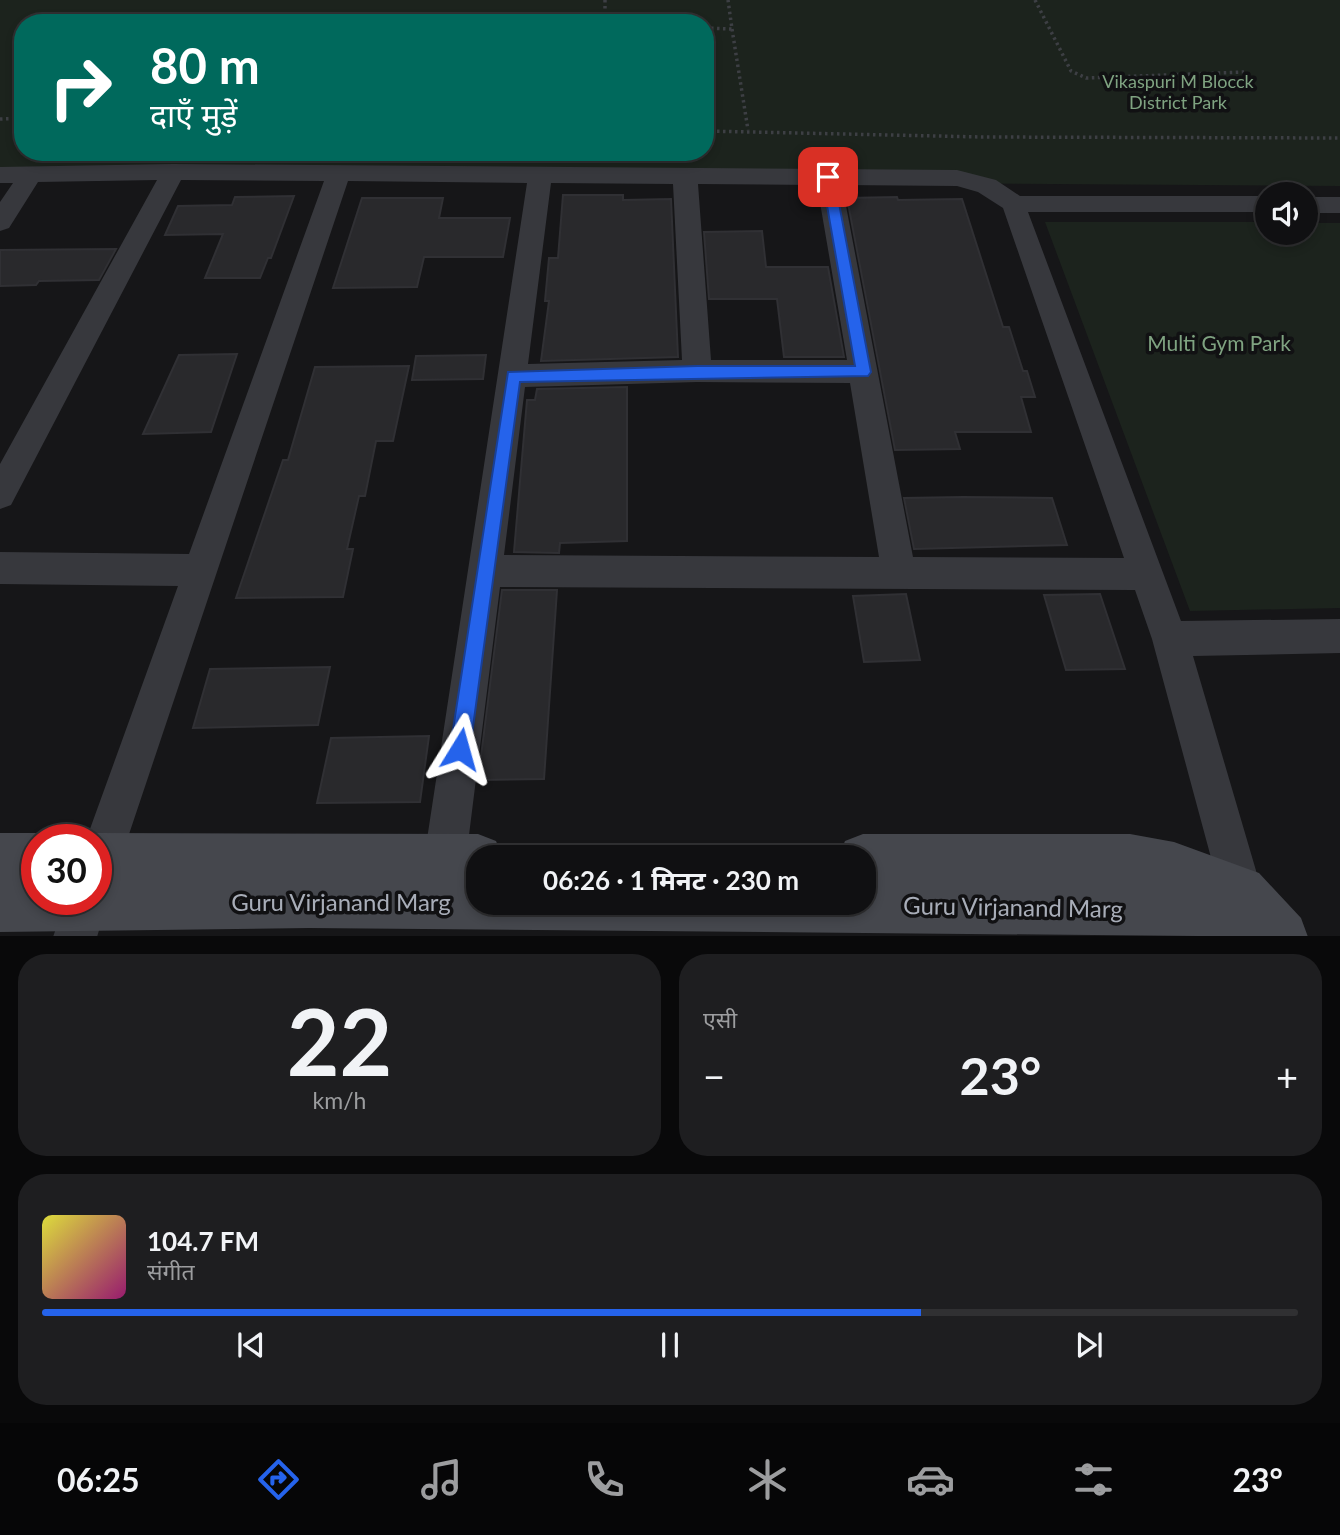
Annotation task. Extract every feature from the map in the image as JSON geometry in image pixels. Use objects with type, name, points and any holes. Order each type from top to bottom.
[{"type":"street","points":[[0,495],[173,172]]},
{"type":"street","points":[[0,175],[173,172],[957,178],[987,186],[1016,205],[1255,204]]},
{"type":"street","points":[[112,824],[339,173]]},
{"type":"street","points":[[0,222],[31,174]]},
{"type":"street","points":[[461,859],[485,571],[540,175]]},
{"type":"street","points":[[685,176],[697,371]]},
{"type":"street","points":[[828,177],[899,573]]},
{"type":"street","points":[[1016,205],[1016,216],[1170,639],[1235,921]]},
{"type":"street","points":[[1318,205],[1340,205]]},
{"type":"street","points":[[513,376],[697,371],[863,372]]},
{"type":"street","points":[[0,568],[199,570]]},
{"type":"street","points":[[485,571],[1147,574]]},
{"type":"street","points":[[1170,639],[1340,636]]},
{"type":"street","points":[[0,858],[21,858]]},
{"type":"street","name":"Guru Virjanand Marg","points":[[112,886],[461,859]]},
{"type":"street","name":"Guru Virjanand Marg","points":[[876,859],[1130,859],[1174,867],[1235,921]]},
{"type":"street","name":"Guru Virjanand Marg","points":[[112,889],[543,920],[1130,909],[1235,921],[1282,936]]},
{"type":"street","name":"Guru Virjanand Marg","points":[[0,906],[21,902]]},
{"type":"path","points":[[727,0],[748,130]]},
{"type":"path","points":[[1035,0],[1071,71],[1086,78],[1244,72]]},
{"type":"path","points":[[714,28],[732,29]]},
{"type":"path","points":[[714,131],[982,136],[1340,138]]},
{"type":"green space","name":"Vikaspuri M Blocck District Park","points":[[0,0],[1340,0],[1340,186],[1318,186],[1318,182],[1255,182],[1255,185],[0,177]]},
{"type":"green space","name":"Multi Gym Park","points":[[1045,222],[1255,222],[1255,245],[1318,245],[1318,223],[1340,223],[1340,608],[1190,611]]},
{"type":"building","points":[[563,195],[623,195],[623,200],[671,199],[678,357],[541,361],[549,301],[545,301],[549,258],[558,258]]},
{"type":"building","points":[[294,196],[271,258],[268,258],[260,278],[205,278],[223,234],[165,235],[178,206],[232,205],[235,197]]},
{"type":"building","points":[[897,197],[898,200],[962,199],[1003,327],[1009,327],[1023,371],[1027,371],[1035,397],[1021,397],[1031,432],[955,432],[960,449],[895,450],[847,198]]},
{"type":"building","points":[[362,198],[443,198],[439,218],[510,218],[503,257],[424,257],[417,287],[333,288]]},
{"type":"building","points":[[762,231],[766,267],[828,267],[844,357],[784,357],[777,299],[709,299],[704,232]]},
{"type":"building","points":[[116,249],[99,280],[39,281],[36,285],[0,286],[0,250]]},
{"type":"building","points":[[237,354],[211,432],[143,434],[179,355]]},
{"type":"building","points":[[486,355],[483,379],[412,380],[416,356]]},
{"type":"building","points":[[409,366],[393,441],[376,441],[365,496],[359,496],[347,549],[353,549],[343,597],[236,598],[283,460],[288,460],[315,367]]},
{"type":"building","points":[[627,387],[627,541],[560,543],[559,553],[514,552],[527,400],[535,400],[537,389]]},
{"type":"building","points":[[904,498],[1052,498],[1067,545],[914,549]]},
{"type":"building","points":[[502,590],[557,590],[544,779],[478,780]]},
{"type":"building","points":[[906,594],[920,660],[864,662],[853,596]]},
{"type":"building","points":[[1100,594],[1125,669],[1066,670],[1044,595]]},
{"type":"building","points":[[330,667],[318,725],[193,728],[210,669]]},
{"type":"building","points":[[429,736],[420,802],[317,803],[331,738]]},
{"type":"route","points":[[460,749],[513,376],[697,371],[863,372],[828,177]]}]
